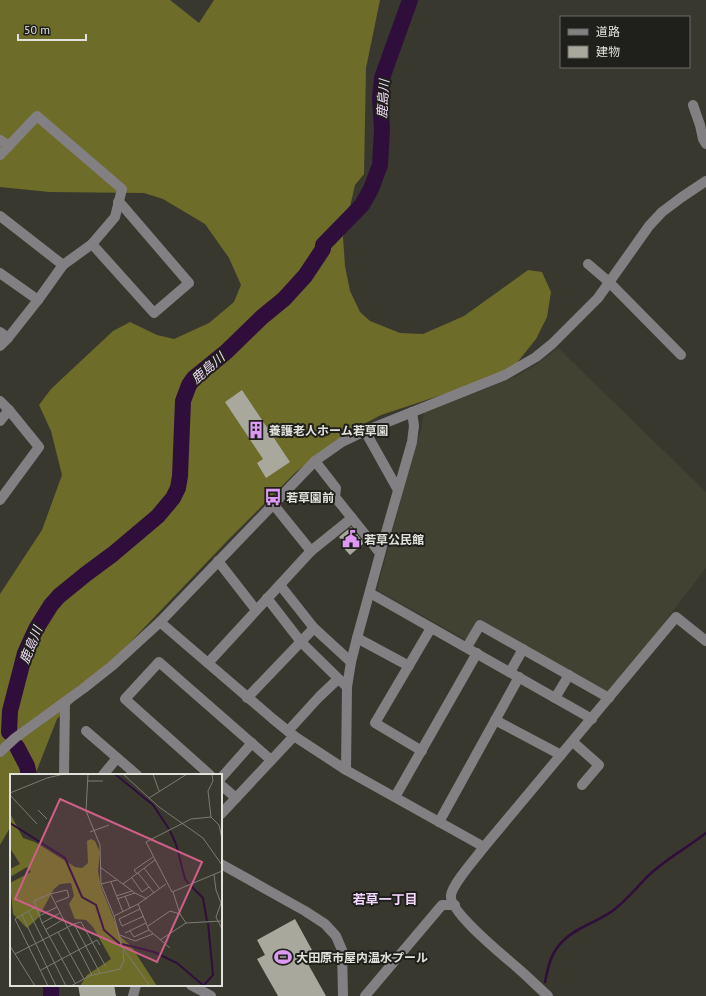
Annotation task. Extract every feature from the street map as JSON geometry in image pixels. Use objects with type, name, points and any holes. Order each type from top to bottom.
[{"type":"street","points":[[693,105],[703,139],[706,144]]},
{"type":"street","points":[[0,155],[37,116],[122,189],[115,216],[92,244],[63,265],[38,300],[4,335],[0,346]]},
{"type":"street","points":[[0,140],[9,146]]},
{"type":"street","points":[[0,752],[15,738],[113,665],[160,622],[315,461],[342,442],[365,430],[505,375],[536,357],[552,344],[598,298],[649,226],[662,212],[706,181]]},
{"type":"street","points":[[92,244],[154,313],[189,283],[118,202]]},
{"type":"street","points":[[0,216],[63,265]]},
{"type":"street","points":[[588,264],[609,282],[681,355]]},
{"type":"street","points":[[0,273],[38,300]]},
{"type":"street","points":[[0,401],[39,447],[0,500]]},
{"type":"street","points":[[0,421],[9,410]]},
{"type":"street","points":[[346,770],[347,687],[351,662],[412,442],[414,426],[412,412]]},
{"type":"street","points":[[365,430],[398,490]]},
{"type":"street","points":[[315,461],[336,488],[335,496],[380,553]]},
{"type":"street","points":[[273,504],[310,551]]},
{"type":"street","points":[[208,664],[310,551],[352,518]]},
{"type":"street","points":[[218,561],[256,610]]},
{"type":"street","points":[[280,585],[314,628],[351,662]]},
{"type":"street","points":[[370,593],[592,719]]},
{"type":"street","points":[[267,598],[301,642],[347,687]]},
{"type":"street","points":[[548,996],[476,931],[451,900],[451,894],[456,884],[484,847],[676,617],[706,641]]},
{"type":"street","points":[[160,622],[247,698],[291,733],[346,770],[484,847]]},
{"type":"street","points":[[467,647],[480,625],[609,698]]},
{"type":"street","points":[[247,698],[314,628]]},
{"type":"street","points":[[422,750],[375,723],[431,628]]},
{"type":"street","points":[[357,638],[409,666]]},
{"type":"street","points":[[510,672],[523,649]]},
{"type":"street","points":[[395,797],[477,653]]},
{"type":"street","points":[[209,774],[125,699],[159,662],[272,760]]},
{"type":"street","points":[[555,698],[568,675]]},
{"type":"street","points":[[439,822],[519,677]]},
{"type":"street","points":[[222,813],[272,760],[319,697],[338,679]]},
{"type":"street","points":[[64,774],[65,702]]},
{"type":"street","points":[[495,720],[562,755]]},
{"type":"street","points":[[86,731],[136,774]]},
{"type":"street","points":[[573,742],[599,765],[582,785]]},
{"type":"street","points":[[222,777],[252,743]]},
{"type":"street","points":[[104,774],[117,758]]},
{"type":"street","points":[[222,786],[236,798]]},
{"type":"street","points":[[222,865],[305,911],[325,924],[336,936],[342,950],[343,996]]},
{"type":"street","points":[[365,996],[442,905],[455,905]]},
{"type":"street","points":[[133,996],[136,986]]},
{"type":"street","points":[[193,986],[211,996]]},
{"type":"shaded area","points":[[0,0],[170,0],[199,23],[214,0],[380,0],[366,68],[364,174],[355,185],[343,237],[345,266],[350,291],[360,312],[370,321],[400,333],[423,334],[464,316],[528,270],[542,272],[551,292],[547,317],[536,339],[516,364],[499,376],[381,415],[351,431],[297,471],[228,540],[57,719],[35,774],[10,774],[10,828],[0,845],[0,594],[42,530],[62,475],[51,431],[39,405],[51,389],[113,331],[130,322],[157,335],[174,339],[209,323],[234,302],[241,285],[229,258],[205,224],[163,199],[144,193],[49,192],[0,187]]},
{"type":"shaded area","points":[[558,348],[706,492],[706,568],[646,646],[607,693],[480,619],[466,640],[377,590],[421,430],[424,413],[515,377],[534,366]]},
{"type":"building","name":"養護老人ホーム若草園","points":[[242,390],[290,462],[266,478],[257,463],[263,459],[225,402]]},
{"type":"building","name":"若草公民館","points":[[351,527],[364,543],[350,555],[341,545],[344,543],[339,537]]},
{"type":"building","name":"大田原市屋内温水プール","points":[[295,919],[312,950],[303,955],[326,996],[278,996],[257,959],[265,955],[257,940]]},
{"type":"building","points":[[78,986],[114,986],[116,996],[80,996]]},
{"type":"waterway","name":"鹿島川","points":[[9,732],[10,711],[25,653],[36,629],[51,605],[59,596],[113,554],[158,516],[173,498],[178,488],[180,476],[183,401],[189,385],[194,378],[226,352],[262,317],[284,299],[305,276],[323,249],[323,245],[362,205],[371,189],[380,165],[382,129],[380,97],[382,78],[410,0]]},
{"type":"waterway","name":"鹿島川","points":[[17,747],[27,766],[29,774]]},
{"type":"waterway","points":[[545,982],[553,955],[563,941],[581,928],[615,909],[659,866],[706,833]]},
{"type":"waterway","name":"鹿島川","points":[[51,986],[51,996]]},
{"type":"place","name":"養護老人ホーム若草園","points":[[256,430]]},
{"type":"place","name":"若草園前","points":[[273,497]]},
{"type":"place","name":"若草公民館","points":[[351,539]]},
{"type":"place","name":"大田原市屋内温水プール","points":[[283,957]]},
{"type":"district","name":"若草一丁目","points":[[385,899]]}]
